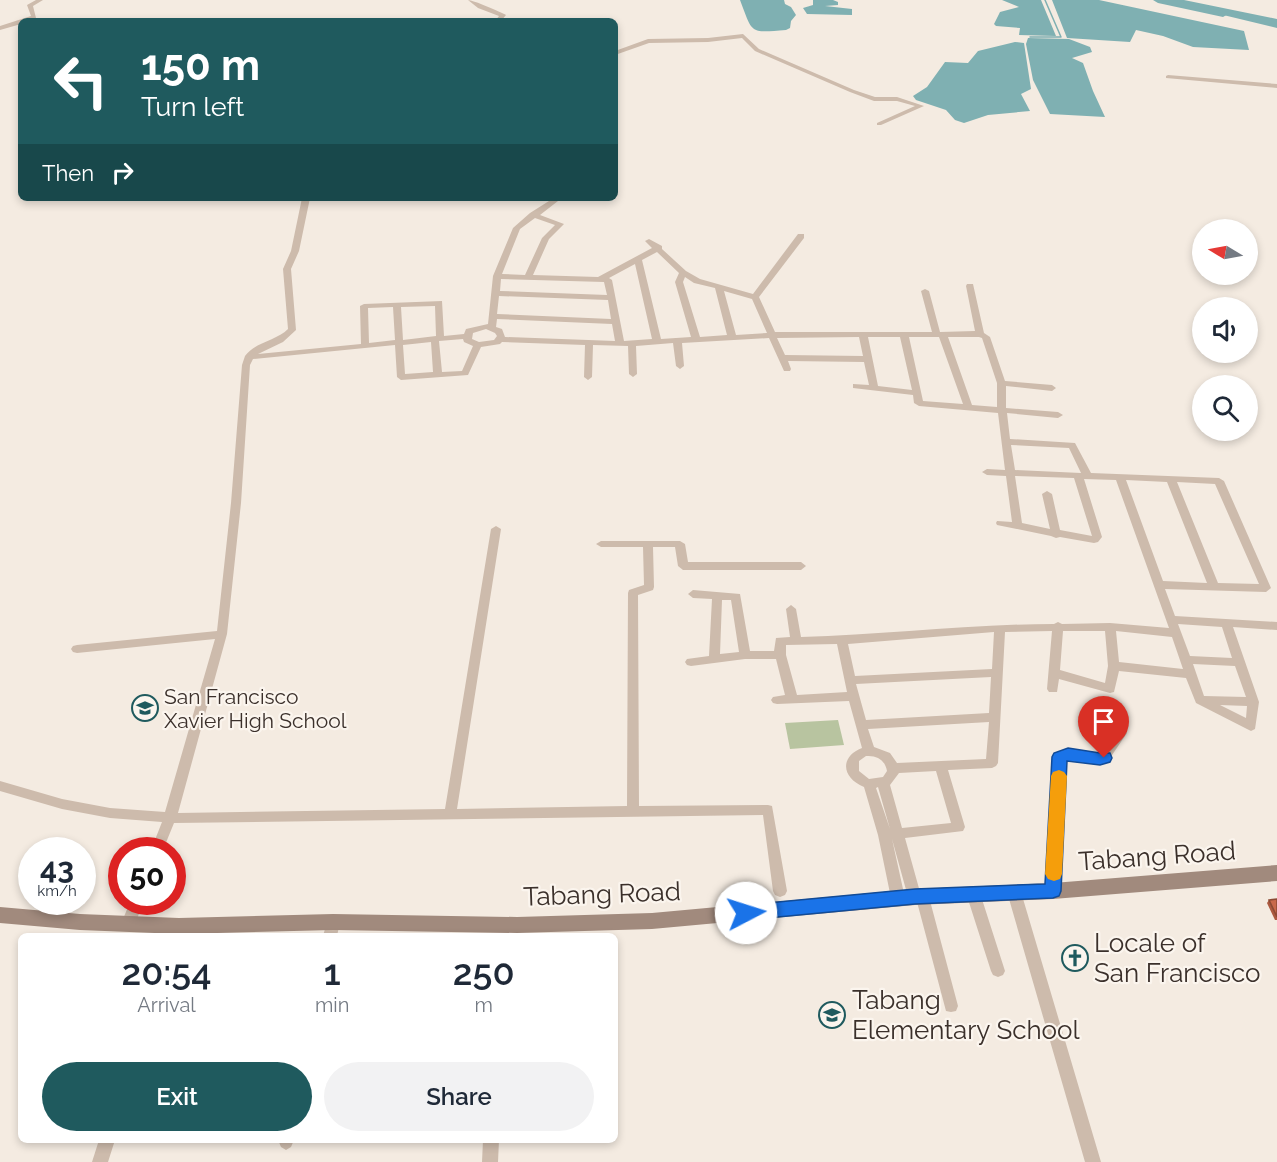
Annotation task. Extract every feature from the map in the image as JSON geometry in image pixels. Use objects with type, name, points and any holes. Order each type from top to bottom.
[{"type":"main road","name":"Tabang Road","points":[[0,915],[128,924],[178,931],[515,930],[822,907],[912,897],[1053,891],[1277,873]]},
{"type":"street","points":[[31,18],[34,17],[30,5],[40,0]]},
{"type":"street","points":[[471,0],[480,7],[503,15],[500,18]]},
{"type":"street","points":[[0,28],[18,23]]},
{"type":"street","points":[[618,52],[648,41],[708,40],[743,36],[757,50],[852,91],[874,99],[902,100],[921,106],[879,124]]},
{"type":"street","points":[[1167,77],[1277,86]]},
{"type":"street","points":[[162,837],[170,818],[222,634],[236,503],[246,365],[256,349],[284,340],[292,330],[287,268],[295,251],[305,201]]},
{"type":"street","points":[[492,327],[497,276],[517,228],[554,201]]},
{"type":"street","points":[[528,277],[546,238],[560,224],[533,215]]},
{"type":"street","points":[[755,297],[801,236]]},
{"type":"street","points":[[649,241],[683,273],[697,281],[755,297]]},
{"type":"street","points":[[599,280],[659,248]]},
{"type":"street","points":[[638,258],[657,342]]},
{"type":"street","points":[[683,273],[679,282],[696,339]]},
{"type":"street","points":[[497,276],[608,280],[620,344]]},
{"type":"street","points":[[970,286],[980,334]]},
{"type":"street","points":[[719,288],[732,337]]},
{"type":"street","points":[[925,291],[968,406]]},
{"type":"street","points":[[496,292],[612,298]]},
{"type":"street","points":[[755,297],[787,369]]},
{"type":"street","points":[[365,346],[364,306],[439,303],[438,375]]},
{"type":"street","points":[[397,305],[401,377],[465,373],[478,345]]},
{"type":"street","points":[[493,316],[616,322]]},
{"type":"street","points":[[249,357],[467,336],[477,327],[492,327],[499,331],[500,339]]},
{"type":"street","points":[[467,336],[470,342],[478,345],[493,344],[500,339],[620,344],[770,335],[980,334],[986,337],[1001,383],[1002,410],[1017,525]]},
{"type":"street","points":[[863,335],[874,388]]},
{"type":"street","points":[[904,335],[919,403],[1058,415]]},
{"type":"street","points":[[677,340],[680,366]]},
{"type":"street","points":[[632,343],[633,374]]},
{"type":"street","points":[[588,377],[589,344]]},
{"type":"street","points":[[782,358],[868,359]]},
{"type":"street","points":[[1001,383],[1052,388]]},
{"type":"street","points":[[856,386],[917,393]]},
{"type":"street","points":[[1001,523],[1088,540],[1094,540],[1097,537],[1083,476],[1072,445],[1006,442]]},
{"type":"street","points":[[987,472],[1219,481],[1266,588],[1159,585]]},
{"type":"street","points":[[1120,477],[1200,700],[1251,726],[1253,702],[1226,623]]},
{"type":"street","points":[[1171,479],[1214,587]]},
{"type":"street","points":[[1047,494],[1056,534]]},
{"type":"street","points":[[450,814],[496,529]]},
{"type":"street","points":[[601,544],[680,544],[683,566],[726,564],[801,566]]},
{"type":"street","points":[[633,811],[633,593],[649,587],[648,544]]},
{"type":"street","points":[[693,594],[736,597],[745,655]]},
{"type":"street","points":[[714,659],[717,596]]},
{"type":"street","points":[[791,609],[796,640]]},
{"type":"street","points":[[1171,620],[1277,626]]},
{"type":"street","points":[[792,699],[780,655],[780,641],[842,640],[1058,626],[1110,627],[1176,633]]},
{"type":"street","points":[[1053,689],[1058,626]]},
{"type":"street","points":[[1055,673],[1110,689],[1114,666],[1110,627]]},
{"type":"street","points":[[893,768],[992,763],[1000,628]]},
{"type":"street","points":[[77,649],[222,634]]},
{"type":"street","points":[[842,640],[853,696],[869,751]]},
{"type":"street","points":[[691,662],[745,655],[780,655]]},
{"type":"street","points":[[1186,660],[1238,662]]},
{"type":"street","points":[[1114,666],[1191,674]]},
{"type":"street","points":[[850,680],[996,673]]},
{"type":"street","points":[[777,700],[853,696]]},
{"type":"street","points":[[1200,700],[1253,702]]},
{"type":"street","points":[[862,726],[994,717]]},
{"type":"street","points":[[1053,891],[1060,757],[1068,754],[1104,758],[1121,733]]},
{"type":"street","points":[[869,751],[885,756],[893,768],[890,778],[883,783],[869,784],[857,778],[851,768],[854,758],[869,751]]},
{"type":"street","points":[[884,835],[959,827],[941,766]]},
{"type":"street","points":[[883,783],[899,834],[912,897]]},
{"type":"street","points":[[869,784],[884,835],[912,897],[951,1006]]},
{"type":"street","points":[[0,786],[63,804],[101,811],[170,818],[768,810],[780,891]]},
{"type":"street","points":[[1014,892],[1092,1162]]},
{"type":"street","points":[[973,893],[998,971]]},
{"type":"street","points":[[128,924],[132,915]]},
{"type":"street","points":[[100,1162],[106,1143]]},
{"type":"street","points":[[490,1162],[491,1143]]},
{"type":"green space","points":[[838,720],[844,745],[790,749],[785,723]]},
{"type":"water","points":[[740,0],[784,0],[796,15],[791,21],[790,28],[786,30],[759,31],[754,29],[747,19]]},
{"type":"water","points":[[813,0],[833,0],[838,2],[838,5],[825,6],[852,9],[852,15],[807,14],[803,8],[813,5]]},
{"type":"water","points":[[1002,0],[1041,0],[1056,36],[1019,35],[1020,28],[996,26],[994,24],[1000,12],[1019,7]]},
{"type":"water","points":[[1052,0],[1099,0],[1244,31],[1249,50],[1193,47],[1163,36],[1136,30],[1130,42],[1067,38]]},
{"type":"water","points":[[1161,0],[1184,0],[1277,19],[1277,28]]},
{"type":"water","points":[[1028,38],[1069,39],[1090,47],[1092,52],[1072,58],[1083,63],[1105,117],[1050,114],[1033,80],[1026,44]]},
{"type":"water","points":[[1015,42],[1024,43],[1031,89],[1021,94],[1030,111],[988,115],[964,123],[955,120],[946,110],[916,100],[913,96],[927,87],[945,62],[968,63],[978,51]]},
{"type":"building","points":[[1277,899],[1277,917],[1269,900]]},
{"type":"waterway","points":[[1030,37],[1061,37],[1045,0]]},
{"type":"waterway","points":[[1158,0],[1223,14]]},
{"type":"slow traffic","points":[[1054,874],[1059,776]]},
{"type":"place","name":"San Francisco Xavier High School","points":[[145,708]]},
{"type":"place","name":"Locale of San Francisco","points":[[1075,958]]},
{"type":"place","name":"Tabang Elementary School","points":[[832,1015]]},
{"type":"route","points":[[746,913],[915,897],[1053,891],[1060,757],[1068,754],[1104,758]]}]
